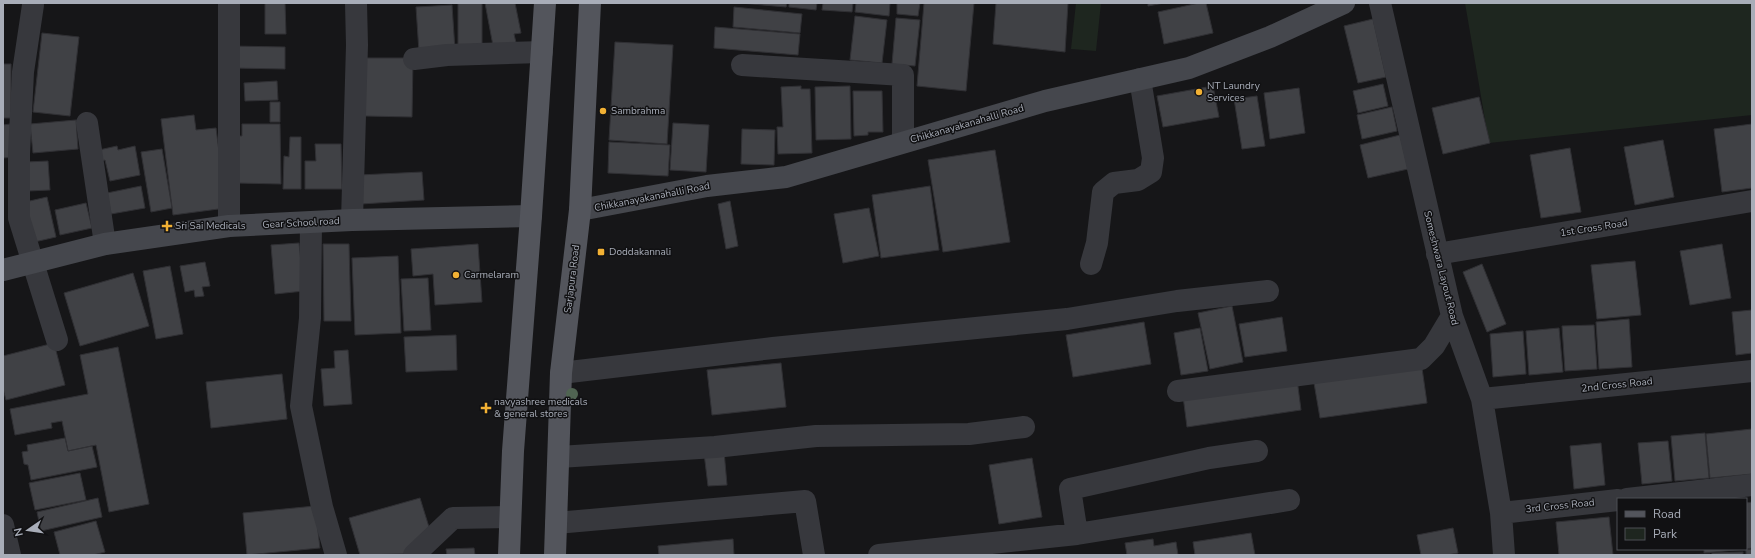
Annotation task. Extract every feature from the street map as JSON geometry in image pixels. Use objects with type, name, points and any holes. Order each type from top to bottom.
[{"type":"main road","points":[[509,555],[513,452],[545,3]]},
{"type":"main road","name":"Sarjapura Road","points":[[555,555],[561,373],[580,210],[590,3]]},
{"type":"main road","name":"Chikkanayakanahalli Road","points":[[580,210],[707,186],[786,177],[1046,101],[1196,65],[1270,37],[1344,3]]},
{"type":"main road","name":"Gear School road","points":[[3,270],[106,244],[229,226],[352,220],[531,216]]},
{"type":"street","points":[[229,3],[229,226]]},
{"type":"street","points":[[352,220],[357,45],[356,3]]},
{"type":"street","name":"Someshwara Layout Road","points":[[1380,3],[1452,316],[1482,399],[1501,512],[1504,555]]},
{"type":"street","points":[[33,5],[23,72],[19,154],[19,218],[57,340]]},
{"type":"street","points":[[414,59],[447,55],[542,52]]},
{"type":"street","points":[[742,65],[903,75],[903,142]]},
{"type":"street","points":[[1091,264],[1097,244],[1103,192],[1114,183],[1138,180],[1151,172],[1153,158],[1140,79]]},
{"type":"street","points":[[87,123],[106,244]]},
{"type":"street","name":"1st Cross Road","points":[[1437,254],[1752,202]]},
{"type":"street","points":[[311,223],[310,318],[301,406],[322,507],[336,555]]},
{"type":"street","points":[[561,373],[773,348],[1067,319],[1177,301],[1268,291]]},
{"type":"street","points":[[1178,391],[1421,359],[1434,346],[1452,316]]},
{"type":"street","name":"2nd Cross Road","points":[[1482,399],[1752,371]]},
{"type":"street","points":[[559,457],[715,447],[816,436],[969,434],[1024,427]]},
{"type":"street","points":[[1077,534],[1070,489],[1209,458],[1257,451]]},
{"type":"street","points":[[1636,498],[1752,485]]},
{"type":"street","points":[[879,555],[1077,534],[1289,500]]},
{"type":"street","name":"3rd Cross Road","points":[[1501,512],[1617,500]]},
{"type":"street","points":[[556,523],[805,501],[814,555]]},
{"type":"street","points":[[414,555],[453,518],[510,517]]},
{"type":"street","points":[[3,526],[10,555]]},
{"type":"green space","points":[[1076,3],[1101,3],[1096,51],[1071,49]]},
{"type":"green space","points":[[1465,3],[1752,3],[1752,115],[1489,143]]},
{"type":"building","points":[[265,3],[285,3],[286,34],[265,34]]},
{"type":"building","points":[[458,3],[482,3],[482,47],[458,47]]},
{"type":"building","points":[[485,3],[515,3],[521,33],[514,34],[517,47],[494,51]]},
{"type":"building","points":[[740,3],[787,3],[786,7]]},
{"type":"building","points":[[789,3],[817,3],[816,10],[789,7]]},
{"type":"building","points":[[823,3],[853,3],[852,12],[822,10]]},
{"type":"building","points":[[856,3],[890,3],[889,16],[855,12]]},
{"type":"building","points":[[897,3],[920,3],[918,16],[897,14]]},
{"type":"building","points":[[924,3],[974,3],[966,91],[917,86]]},
{"type":"building","points":[[996,3],[1068,3],[1065,52],[993,44]]},
{"type":"building","points":[[1148,3],[1164,3],[1148,6]]},
{"type":"building","points":[[1199,3],[1206,3],[1213,33],[1164,44],[1158,12]]},
{"type":"building","points":[[452,5],[455,50],[419,52],[416,7]]},
{"type":"building","points":[[734,7],[802,14],[800,33],[733,27]]},
{"type":"building","points":[[855,16],[887,20],[882,63],[850,60]]},
{"type":"building","points":[[896,18],[920,20],[915,66],[892,64]]},
{"type":"building","points":[[1373,19],[1386,77],[1358,83],[1344,26]]},
{"type":"building","points":[[715,27],[800,34],[798,55],[714,48]]},
{"type":"building","points":[[42,33],[79,37],[70,116],[33,112]]},
{"type":"building","points":[[615,42],[673,45],[667,144],[609,140]]},
{"type":"building","points":[[232,46],[285,47],[285,69],[232,68]]},
{"type":"building","points":[[366,58],[413,58],[412,117],[365,116]]},
{"type":"building","points":[[3,64],[11,64],[11,118],[3,118]]},
{"type":"building","points":[[277,81],[278,100],[245,101],[244,83]]},
{"type":"building","points":[[1383,84],[1388,106],[1358,113],[1353,91]]},
{"type":"building","points":[[801,86],[801,89],[810,89],[812,153],[778,154],[777,127],[783,127],[781,87]]},
{"type":"building","points":[[850,86],[851,139],[816,140],[815,87]]},
{"type":"building","points":[[1213,86],[1219,117],[1163,127],[1157,96]]},
{"type":"building","points":[[1299,88],[1305,133],[1270,139],[1264,93]]},
{"type":"building","points":[[853,91],[882,91],[883,132],[868,132],[868,135],[854,136]]},
{"type":"building","points":[[1257,96],[1265,146],[1242,149],[1234,99]]},
{"type":"building","points":[[1479,97],[1490,143],[1443,154],[1432,108]]},
{"type":"building","points":[[270,102],[280,102],[280,122],[270,122]]},
{"type":"building","points":[[1392,107],[1397,131],[1362,139],[1357,115]]},
{"type":"building","points":[[194,115],[196,130],[216,128],[226,208],[173,215],[161,119]]},
{"type":"building","points":[[76,120],[78,149],[33,153],[30,124]]},
{"type":"building","points":[[673,123],[709,125],[706,172],[670,170]]},
{"type":"building","points":[[10,124],[15,157],[3,158],[3,125]]},
{"type":"building","points":[[242,124],[280,124],[281,184],[236,183],[236,136],[242,136]]},
{"type":"building","points":[[1752,124],[1752,188],[1722,192],[1714,129]]},
{"type":"building","points":[[742,129],[775,130],[774,165],[741,164]]},
{"type":"building","points":[[1400,135],[1408,169],[1368,178],[1360,145]]},
{"type":"building","points":[[290,137],[301,137],[301,189],[283,189],[284,156],[289,157]]},
{"type":"building","points":[[1663,140],[1674,197],[1635,205],[1624,147]]},
{"type":"building","points":[[609,142],[670,145],[668,176],[608,173]]},
{"type":"building","points":[[315,144],[341,144],[342,189],[305,189],[305,161],[316,161]]},
{"type":"building","points":[[117,146],[118,150],[135,146],[140,175],[110,181],[105,160],[101,161],[99,150]]},
{"type":"building","points":[[1570,148],[1581,212],[1541,218],[1530,155]]},
{"type":"building","points":[[162,149],[172,208],[151,212],[141,152]]},
{"type":"building","points":[[995,150],[1010,242],[943,252],[928,160]]},
{"type":"building","points":[[48,161],[50,190],[28,191],[26,162]]},
{"type":"building","points":[[422,172],[424,200],[361,204],[359,175]]},
{"type":"building","points":[[141,186],[145,208],[111,214],[107,193]]},
{"type":"building","points":[[930,186],[939,250],[881,258],[872,195]]},
{"type":"building","points":[[47,197],[56,237],[30,243],[21,203]]},
{"type":"building","points":[[730,201],[738,246],[726,249],[718,204]]},
{"type":"building","points":[[86,203],[92,228],[60,235],[55,210]]},
{"type":"building","points":[[869,208],[879,256],[843,263],[834,214]]},
{"type":"building","points":[[299,243],[304,291],[275,294],[271,245]]},
{"type":"building","points":[[323,244],[349,244],[351,321],[324,321]]},
{"type":"building","name":"Carmelaram","points":[[478,244],[482,302],[435,305],[433,274],[413,276],[411,249]]},
{"type":"building","points":[[1722,244],[1731,298],[1690,305],[1680,251]]},
{"type":"building","points":[[398,256],[401,333],[355,335],[352,258]]},
{"type":"building","points":[[1635,261],[1641,315],[1597,319],[1591,265]]},
{"type":"building","points":[[205,262],[210,286],[202,287],[204,296],[195,297],[194,290],[185,292],[180,266]]},
{"type":"building","points":[[1482,264],[1506,324],[1487,332],[1463,272]]},
{"type":"building","points":[[170,266],[183,334],[156,339],[143,271]]},
{"type":"building","points":[[133,273],[149,326],[80,346],[64,293]]},
{"type":"building","points":[[428,278],[431,330],[404,331],[401,279]]},
{"type":"building","points":[[1232,306],[1243,362],[1210,369],[1198,313]]},
{"type":"building","points":[[1752,310],[1752,353],[1736,355],[1732,312]]},
{"type":"building","points":[[1282,317],[1287,351],[1245,357],[1239,324]]},
{"type":"building","points":[[1629,319],[1632,367],[1599,369],[1596,322]]},
{"type":"building","points":[[1144,322],[1151,364],[1073,377],[1066,335]]},
{"type":"building","points":[[1594,325],[1597,369],[1565,371],[1562,326]]},
{"type":"building","points":[[1200,328],[1208,371],[1181,375],[1174,333]]},
{"type":"building","points":[[1559,328],[1563,372],[1529,375],[1526,331]]},
{"type":"building","points":[[1523,331],[1526,374],[1493,377],[1490,334]]},
{"type":"building","points":[[456,335],[457,370],[406,372],[404,337]]},
{"type":"building","points":[[54,343],[65,385],[6,400],[3,389],[3,356]]},
{"type":"building","points":[[118,347],[149,504],[109,512],[96,445],[68,451],[62,421],[51,423],[52,428],[15,435],[10,409],[88,394],[80,355]]},
{"type":"building","points":[[348,350],[352,404],[324,406],[321,369],[335,368],[334,351]]},
{"type":"building","points":[[781,363],[786,407],[712,415],[707,370]]},
{"type":"building","points":[[1422,368],[1427,403],[1320,418],[1314,383]]},
{"type":"building","points":[[282,374],[287,419],[211,428],[206,382]]},
{"type":"building","points":[[1297,379],[1301,410],[1187,427],[1183,396]]},
{"type":"building","points":[[1752,429],[1752,474],[1710,478],[1706,434]]},
{"type":"building","points":[[1705,433],[1709,478],[1675,481],[1671,436]]},
{"type":"building","points":[[65,438],[68,451],[92,446],[97,467],[31,480],[28,465],[24,464],[22,452],[28,451],[27,445]]},
{"type":"building","points":[[1668,441],[1672,481],[1642,484],[1638,443]]},
{"type":"building","points":[[1601,443],[1605,485],[1574,489],[1570,446]]},
{"type":"building","points":[[724,451],[727,485],[708,486],[704,453]]},
{"type":"building","points":[[1032,458],[1042,517],[999,524],[989,465]]},
{"type":"building","points":[[80,473],[86,500],[35,510],[29,483]]},
{"type":"building","points":[[98,498],[102,517],[41,531],[37,512]]},
{"type":"building","points":[[420,498],[429,527],[403,554],[360,555],[349,518]]},
{"type":"building","points":[[1752,502],[1752,548],[1747,549],[1747,503]]},
{"type":"building","points":[[315,506],[320,548],[247,555],[243,513]]},
{"type":"building","points":[[1609,517],[1613,555],[1559,555],[1556,522]]},
{"type":"building","points":[[96,521],[105,552],[93,555],[60,555],[54,532]]},
{"type":"building","points":[[1453,528],[1458,553],[1447,555],[1421,555],[1417,535]]},
{"type":"building","points":[[1251,533],[1255,555],[1195,555],[1193,542]]},
{"type":"building","points":[[733,539],[734,555],[659,555],[658,546]]},
{"type":"building","points":[[1153,539],[1154,546],[1176,542],[1178,555],[1127,555],[1125,543]]},
{"type":"building","points":[[474,548],[475,555],[447,555],[446,549]]},
{"type":"building","points":[[1752,549],[1752,555],[1746,555],[1747,550]]},
{"type":"building","points":[[1704,550],[1735,550],[1704,553]]},
{"type":"building","points":[[1743,552],[1743,555],[1712,555],[1712,553]]},
{"type":"building","points":[[1710,554],[1710,555],[1677,555]]},
{"type":"place","name":"NT Laundry Services","points":[[1199,92]]},
{"type":"place","name":"Sambrahma","points":[[603,111]]},
{"type":"place","name":"Sri Sai Medicals","points":[[167,226]]},
{"type":"place","name":"Doddakannali","points":[[601,252]]},
{"type":"place","name":"Carmelaram","points":[[456,275]]},
{"type":"place","name":"navyashree medicals & general stores","points":[[486,408]]}]
